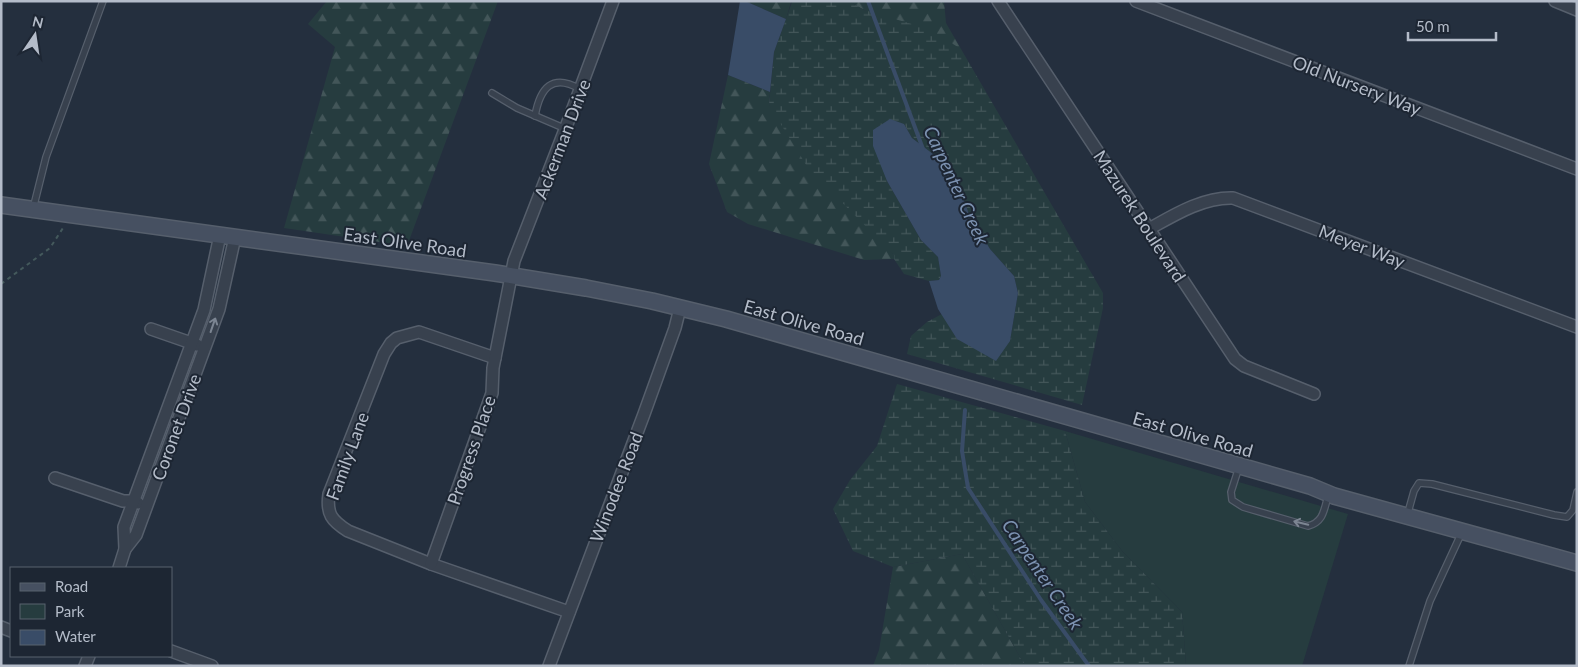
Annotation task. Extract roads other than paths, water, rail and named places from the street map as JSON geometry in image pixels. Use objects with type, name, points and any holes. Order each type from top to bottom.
[{"type":"street","name":"Ackerman Drive","points":[[511,276],[514,261],[566,129],[613,1]]},
{"type":"street","name":"Mazurek Boulevard","points":[[998,1],[1235,359],[1244,366],[1314,394]]},
{"type":"street","name":"Old Nursery Way","points":[[1136,1],[1577,168]]},
{"type":"street","points":[[1555,1],[1577,10]]},
{"type":"street","name":"Meyer Way","points":[[1149,229],[1166,219],[1210,200],[1220,197],[1233,198],[1577,327]]},
{"type":"street","name":"East Olive Road","points":[[1,205],[511,276],[586,288],[680,308],[825,347],[1310,486],[1329,494],[1577,563]]},
{"type":"street","name":"Coronet Drive","points":[[125,548],[124,527],[204,310],[227,236]]},
{"type":"street","name":"Coronet Drive","points":[[118,567],[125,548],[136,535],[219,309],[227,236]]},
{"type":"street","name":"Progress Place","points":[[431,564],[492,393],[495,358],[511,276]]},
{"type":"street","name":"Winodee Road","points":[[549,666],[644,414],[675,328],[680,308]]},
{"type":"street","points":[[151,329],[205,348]]},
{"type":"street","name":"Family Lane","points":[[495,358],[419,332],[397,338],[391,343],[384,354],[329,494],[328,506],[330,516],[337,524],[348,531],[431,564],[569,612]]},
{"type":"street","points":[[55,478],[123,501],[133,501],[146,507]]},
{"type":"street","points":[[172,651],[212,666]]},
{"type":"lane","points":[[33,209],[46,157],[103,1]]},
{"type":"lane","points":[[535,116],[540,96],[556,82],[563,82],[581,89]]},
{"type":"lane","points":[[492,93],[517,108],[566,129]]},
{"type":"lane","points":[[1239,467],[1231,492],[1232,500],[1243,507],[1308,526],[1320,520],[1329,494]]},
{"type":"lane","points":[[1407,516],[1414,491],[1419,483],[1432,484],[1567,517],[1573,510],[1577,492]]},
{"type":"lane","points":[[1409,666],[1430,601],[1462,532]]},
{"type":"water","points":[[740,1],[745,1],[786,19],[774,52],[770,92],[728,75]]},
{"type":"water","points":[[890,119],[904,124],[912,138],[937,157],[961,192],[969,214],[990,249],[1014,276],[1018,293],[1010,341],[996,361],[957,339],[938,309],[929,281],[939,280],[941,276],[938,257],[921,240],[887,181],[873,146],[873,130]]},
{"type":"waterway","name":"Carpenter Creek","points":[[868,1],[923,149]]},
{"type":"waterway","name":"Carpenter Creek","points":[[965,410],[962,451],[968,488],[1041,600],[1089,666]]}]
